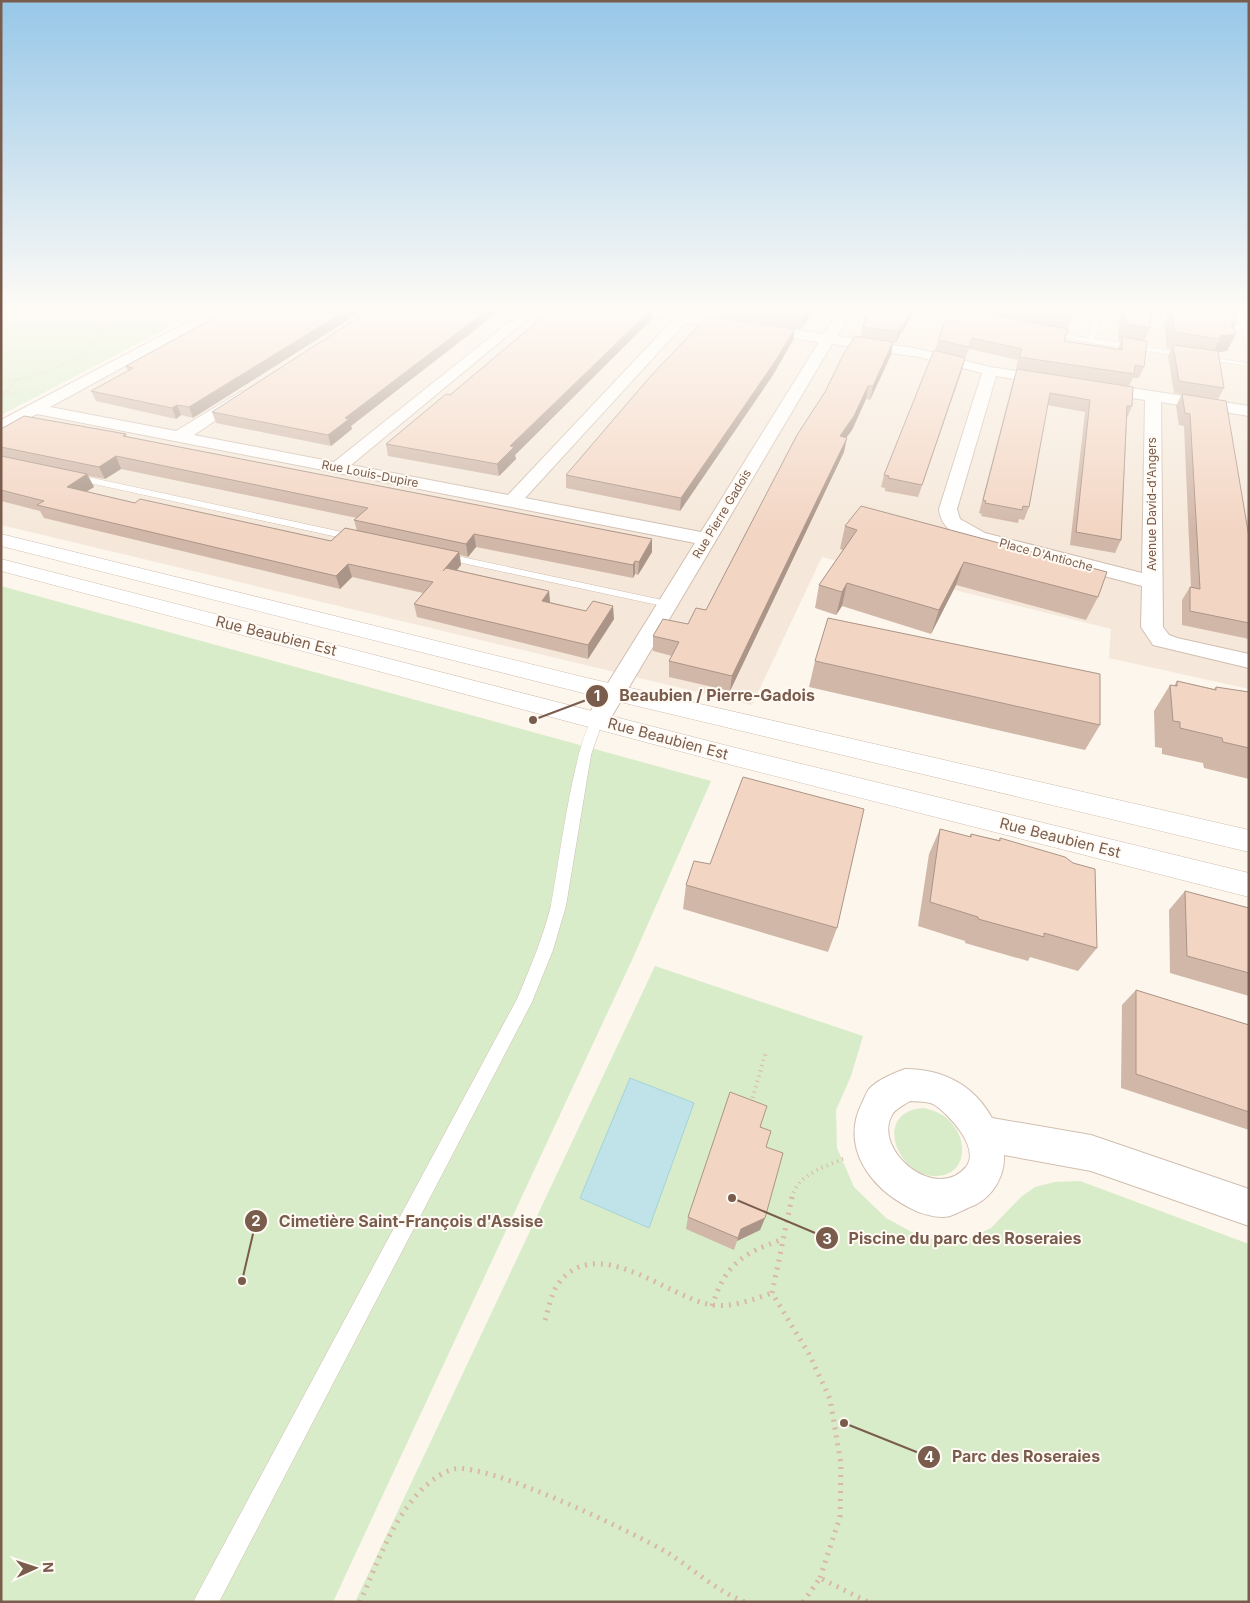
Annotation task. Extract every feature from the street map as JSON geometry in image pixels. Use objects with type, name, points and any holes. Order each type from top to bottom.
[{"type":"street","points":[[1,427],[84,383]]},
{"type":"street","points":[[337,468],[442,383]]},
{"type":"street","points":[[512,502],[622,383]]},
{"type":"street","name":"Rue Pierre Gadois","points":[[597,720],[801,383]]},
{"type":"street","name":"Place D'Antioche","points":[[986,383],[948,509],[948,517],[953,525],[978,537],[1152,582]]},
{"type":"street","points":[[179,437],[257,386]]},
{"type":"street","points":[[1085,386],[1249,411]]},
{"type":"street","name":"Avenue David-d'Angers","points":[[1152,582],[1153,396]]},
{"type":"street","name":"Rue Louis-Dupire","points":[[35,409],[706,539]]},
{"type":"street","name":"Rue Beaubien Est","points":[[1,540],[613,692],[1124,810],[1249,841]]},
{"type":"street","name":"Rue Beaubien Est","points":[[1,565],[597,720],[1249,885]]},
{"type":"street","points":[[1152,582],[1152,627],[1161,640],[1182,647],[1249,661]]},
{"type":"street","points":[[348,654],[370,632]]},
{"type":"street","points":[[1124,810],[1127,855]]},
{"type":"street","points":[[982,1134],[1091,1153],[1249,1208]]},
{"type":"lane","points":[[60,474],[363,539]]},
{"type":"lane","points":[[431,554],[667,604]]},
{"type":"lane","points":[[204,1602],[524,1002],[546,950],[558,906],[584,755],[597,720]]},
{"type":"path","points":[[1,397],[15,383]]},
{"type":"path","points":[[1,391],[16,394]]},
{"type":"path","points":[[750,1106],[766,1052]]},
{"type":"path","points":[[803,1602],[820,1578],[840,1518],[842,1464],[830,1399],[808,1354],[772,1293],[794,1188],[806,1176],[845,1158]]},
{"type":"path","points":[[712,1306],[726,1269],[742,1256],[783,1239]]},
{"type":"path","points":[[544,1320],[557,1286],[564,1276],[578,1269],[596,1264],[617,1266],[712,1306],[755,1299],[772,1293]]},
{"type":"path","points":[[360,1602],[385,1547],[407,1507],[429,1483],[454,1469],[482,1473],[514,1483],[645,1540],[737,1600],[745,1602]]},
{"type":"path","points":[[820,1578],[868,1602]]},
{"type":"shaded area","points":[[95,383],[1249,383],[1249,689],[1109,658],[1111,629],[822,557],[752,705],[1,525],[1,433]]},
{"type":"green space","points":[[1,383],[63,383],[1,415]]},
{"type":"green space","points":[[1,586],[711,781],[632,960],[333,1602],[1,1602]]},
{"type":"green space","points":[[655,966],[863,1036],[851,1076],[836,1110],[837,1148],[854,1187],[886,1218],[923,1238],[964,1241],[991,1228],[1021,1197],[1035,1187],[1055,1182],[1080,1181],[1249,1244],[1249,1602],[355,1602]]},
{"type":"green space","points":[[924,1108],[944,1116],[957,1131],[960,1138],[962,1153],[957,1167],[952,1172],[944,1175],[928,1175],[915,1170],[904,1159],[897,1147],[894,1133],[897,1121],[907,1112]]},
{"type":"water","points":[[630,1078],[694,1103],[649,1228],[580,1198]]},
{"type":"building","points":[[106,383],[228,383],[189,407],[177,405],[172,408],[91,391]]},
{"type":"building","points":[[257,383],[391,383],[345,418],[349,419],[328,435],[212,412]]},
{"type":"building","points":[[464,383],[575,383],[510,446],[514,447],[497,464],[386,444],[446,394],[450,395]]},
{"type":"building","points":[[645,383],[760,383],[681,498],[566,475]]},
{"type":"building","points":[[829,383],[874,383],[873,386],[868,386],[854,416],[840,436],[847,438],[732,676],[669,661],[679,642],[653,636],[663,619],[688,624],[696,608],[706,610],[797,435]]},
{"type":"building","points":[[921,383],[957,383],[922,485],[888,478],[889,476],[884,475]]},
{"type":"building","points":[[1013,383],[1106,383],[1133,387],[1132,406],[1127,406],[1121,540],[1076,532],[1090,400],[1050,393],[1029,507],[1023,506],[1022,510],[985,503],[986,501],[983,500]]},
{"type":"building","points":[[1191,383],[1223,383],[1224,388]]},
{"type":"building","points":[[1182,394],[1226,401],[1249,537],[1249,623],[1190,611],[1190,587],[1200,589],[1190,414],[1185,413]]},
{"type":"building","points":[[24,416],[126,434],[123,436],[652,539],[639,562],[635,561],[633,565],[474,534],[466,544],[354,520],[368,508],[116,456],[99,467],[1,447],[1,429]]},
{"type":"building","points":[[1,456],[87,474],[67,487],[135,503],[140,499],[331,541],[345,528],[459,552],[443,571],[446,568],[549,591],[542,601],[586,611],[593,601],[613,606],[588,645],[414,604],[433,582],[348,564],[336,576],[37,505],[44,501],[1,490]]},
{"type":"building","points":[[861,506],[1107,572],[1098,597],[964,562],[939,610],[847,583],[842,592],[819,585],[857,530],[845,526]]},
{"type":"building","points":[[828,618],[1100,674],[1100,725],[815,661]]},
{"type":"building","points":[[1177,681],[1216,690],[1216,687],[1249,692],[1249,748],[1223,742],[1222,738],[1180,728],[1180,722],[1173,721],[1170,685],[1177,686]]},
{"type":"building","points":[[743,777],[864,809],[837,928],[686,885],[694,861],[710,864]]},
{"type":"building","points":[[940,829],[971,837],[971,834],[1000,841],[1000,838],[1065,857],[1073,863],[1095,869],[1097,948],[1044,933],[1044,937],[978,919],[978,917],[930,902]]},
{"type":"building","points":[[1185,891],[1249,908],[1249,973],[1187,956]]},
{"type":"building","points":[[1136,990],[1249,1025],[1249,1112],[1136,1074]]},
{"type":"building","points":[[730,1092],[767,1106],[760,1127],[771,1131],[766,1147],[783,1153],[765,1218],[741,1229],[738,1238],[688,1217]]},
{"type":"place","name":"Beaubien / Pierre-Gadois","points":[[533,720]]},
{"type":"place","name":"Piscine du parc des Roseraies","points":[[732,1198]]},
{"type":"place","name":"Cimetière Saint-François d'Assise","points":[[242,1281]]},
{"type":"place","name":"Parc des Roseraies","points":[[844,1423]]}]
